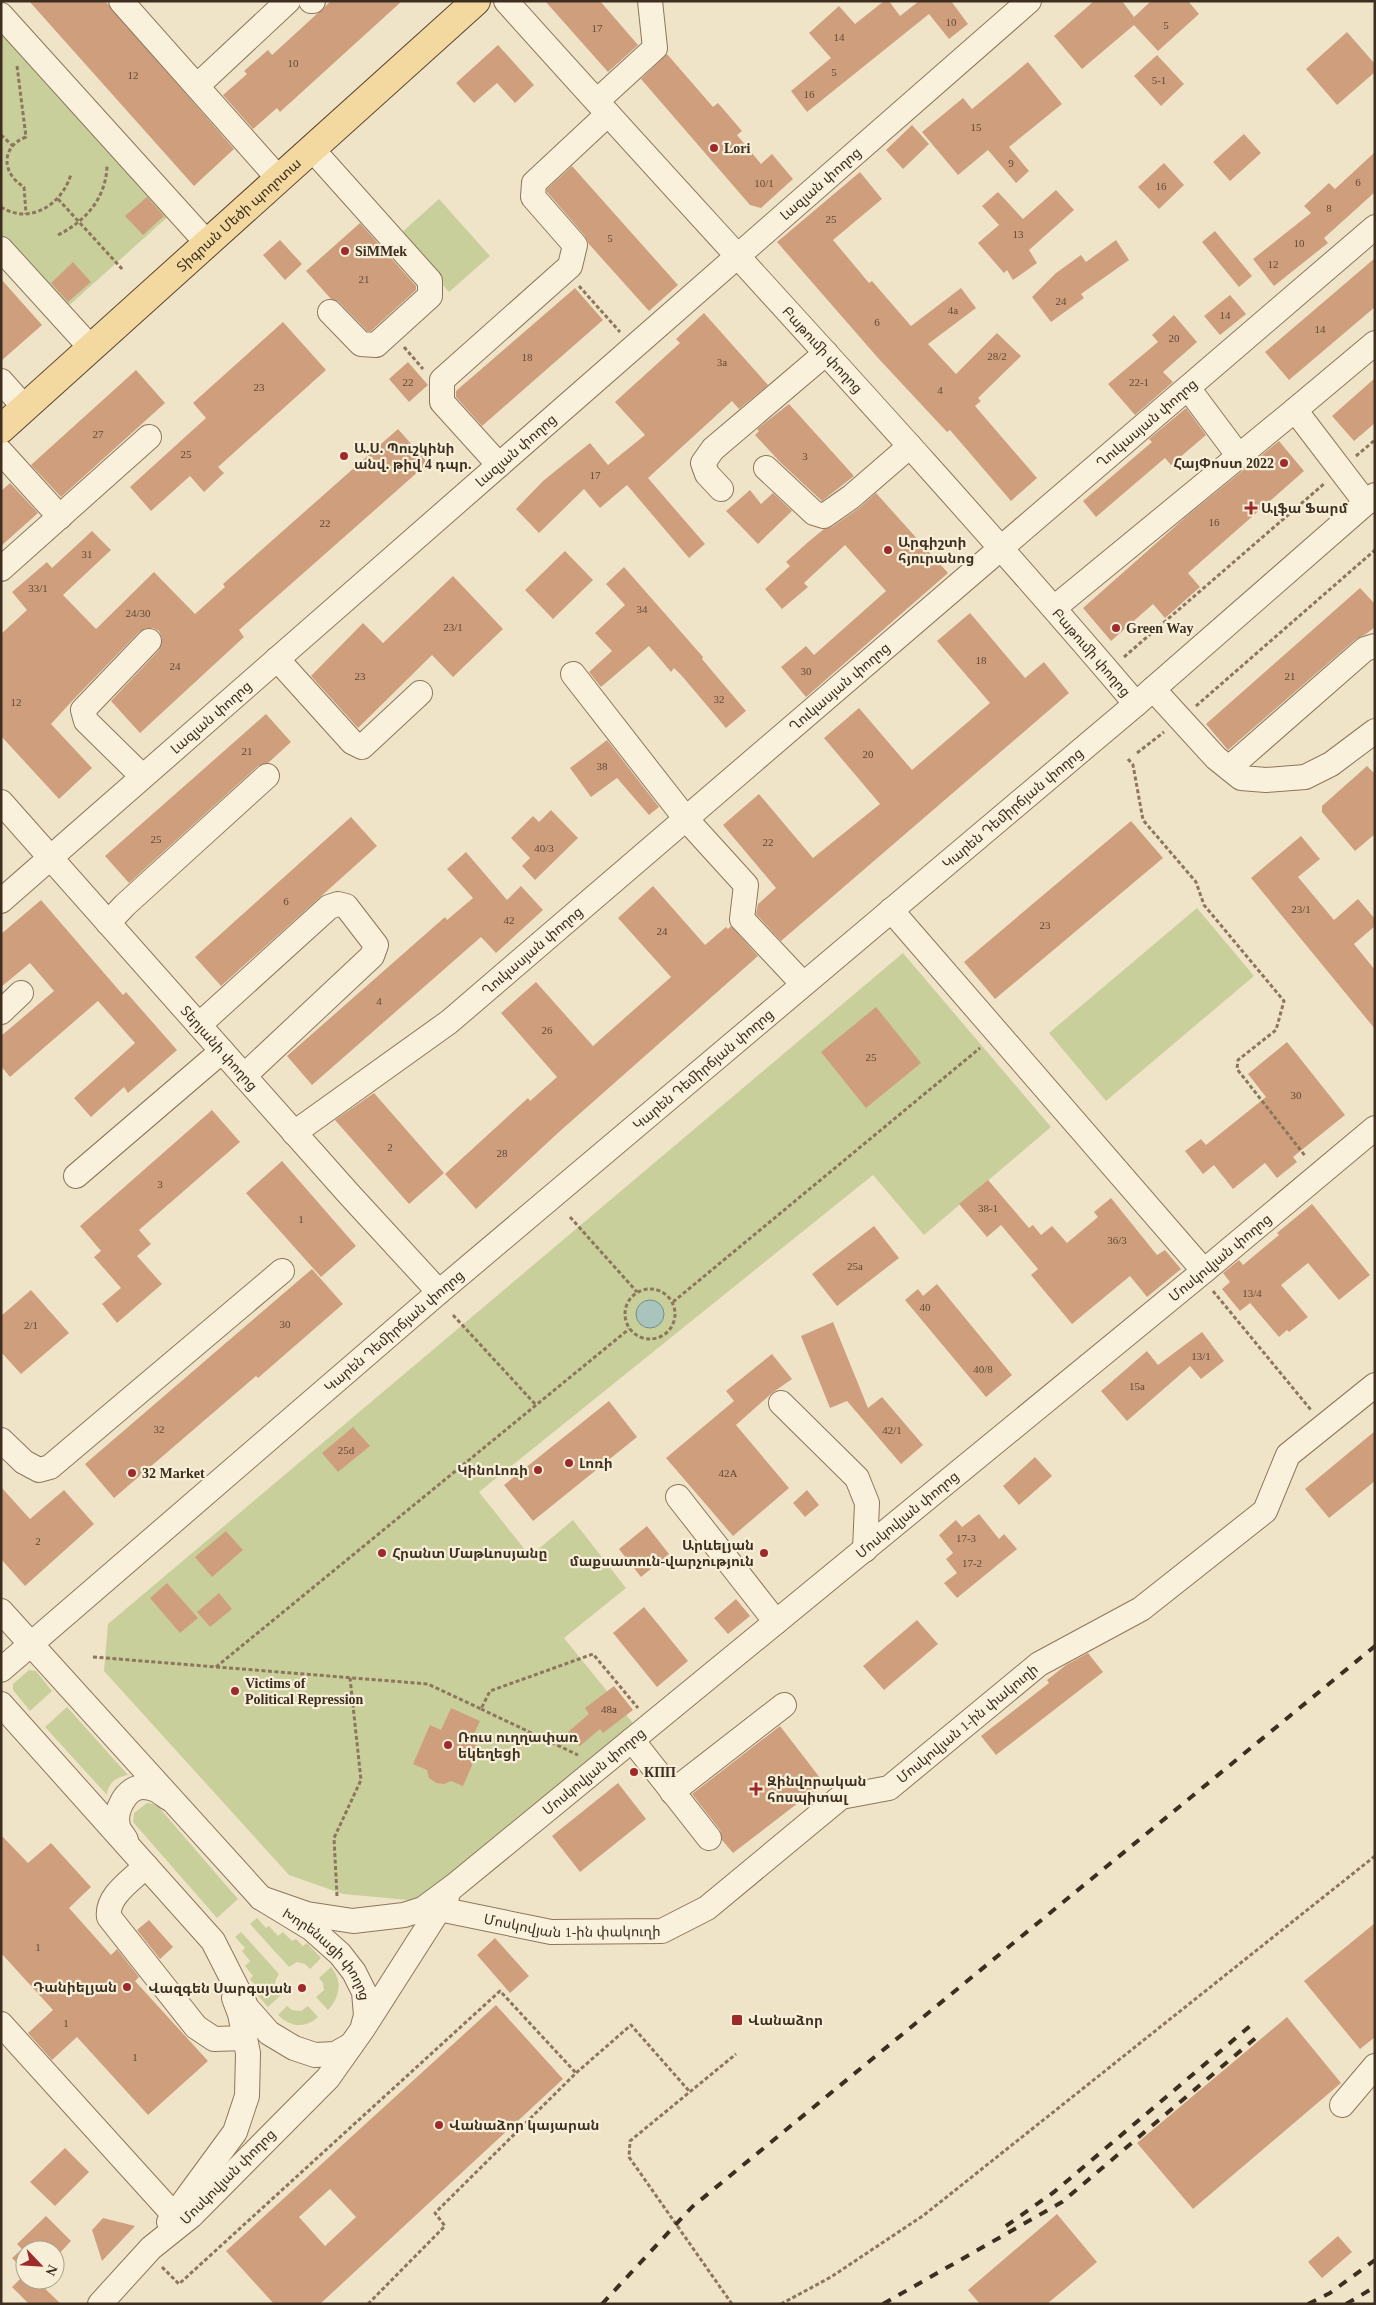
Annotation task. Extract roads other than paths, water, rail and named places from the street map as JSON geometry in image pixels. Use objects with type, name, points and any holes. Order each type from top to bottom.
[{"type":"main road","name":"Տիգրան Մեծի պողոտա","points":[[1,429],[476,1]]},
{"type":"street","points":[[121,1],[279,179]]},
{"type":"street","points":[[197,86],[288,1]]},
{"type":"street","name":"Բաթումի փողոց","points":[[506,1],[738,255],[1054,608],[1144,696],[1180,719],[1216,758],[1241,778],[1266,780],[1305,777],[1331,764],[1375,731]]},
{"type":"street","points":[[499,465],[442,402],[442,380],[570,266],[575,245],[533,196],[534,182],[655,48],[650,1]]},
{"type":"street","name":"Լազյան փողոց","points":[[1,901],[1029,1]]},
{"type":"street","points":[[1,15],[208,244]]},
{"type":"street","points":[[312,149],[430,281],[430,296],[376,345],[361,344],[330,312]]},
{"type":"street","name":"Ղուկասյան փողոց","points":[[294,1132],[449,1022],[1375,227]]},
{"type":"street","points":[[1,249],[91,348]]},
{"type":"street","points":[[1054,608],[1375,342]]},
{"type":"street","points":[[721,488],[706,474],[703,463],[714,449],[826,353]]},
{"type":"street","points":[[1,381],[25,408]]},
{"type":"street","points":[[1188,388],[1238,455]]},
{"type":"street","points":[[1295,410],[1340,470],[1370,499]]},
{"type":"street","points":[[1,569],[149,437]]},
{"type":"street","points":[[766,468],[814,513],[824,516],[851,497],[910,446]]},
{"type":"street","points":[[1,452],[60,517]]},
{"type":"street","name":"Կարեն Դեմիրճյան փողոց","points":[[1,1670],[440,1292],[1144,696],[1370,499]]},
{"type":"street","points":[[142,776],[86,721],[83,710],[149,640]]},
{"type":"street","points":[[1228,768],[1365,649],[1375,646]]},
{"type":"street","points":[[277,659],[352,742],[362,747],[420,693]]},
{"type":"street","points":[[573,674],[686,819],[746,884],[742,919],[803,984]]},
{"type":"street","points":[[108,923],[267,776]]},
{"type":"street","name":"Տերյանի փողոց","points":[[1,802],[294,1132],[440,1292]]},
{"type":"street","points":[[199,1025],[329,907],[338,904],[346,906],[376,945],[372,956],[244,1076]]},
{"type":"street","points":[[891,910],[1202,1273]]},
{"type":"street","points":[[1,1012],[21,993]]},
{"type":"street","points":[[76,1176],[222,1051]]},
{"type":"street","name":"Մոսկովյան փողոց","points":[[100,2304],[149,2250],[192,2216],[328,2078],[356,2038],[444,1898],[600,1766],[1202,1273],[1375,1128]]},
{"type":"street","points":[[1,1440],[24,1462],[39,1470],[50,1468],[282,1271]]},
{"type":"street","name":"Մոսկովյան 1-ին փակուղի","points":[[444,1898],[551,1932],[662,1931],[707,1908],[841,1797],[889,1788],[1039,1664],[1140,1609],[1265,1511],[1288,1455],[1375,1385]]},
{"type":"street","points":[[781,1403],[857,1478],[867,1503],[864,1550]]},
{"type":"street","points":[[678,1497],[776,1622]]},
{"type":"street","name":"Խորենացի փողոց","points":[[1,1611],[261,1898],[312,1929],[340,1954],[354,1972],[364,1992],[366,2015],[356,2038]]},
{"type":"street","points":[[1,1704],[213,1942],[247,2008],[269,2033],[294,2048],[315,2055],[336,2054],[356,2038]]},
{"type":"street","points":[[672,1792],[784,1705]]},
{"type":"street","points":[[632,1740],[709,1838]]},
{"type":"street","points":[[139,1858],[118,1826],[118,1810],[128,1794],[141,1787],[157,1790],[179,1808]]},
{"type":"street","points":[[139,1858],[112,1899],[108,1910],[109,1917],[196,2027],[214,2039],[245,2038]]},
{"type":"street","points":[[261,1898],[307,1914],[353,1921],[404,1915],[423,1909],[444,1898]]},
{"type":"street","points":[[149,2250],[235,2132],[247,2096],[248,2053],[240,2014],[213,1942]]},
{"type":"street","points":[[1,2024],[174,2215]]},
{"type":"street","points":[[1342,2104],[1375,2066]]},
{"type":"water","points":[[650,1300],[660,1304],[664,1314],[660,1324],[650,1328],[640,1324],[636,1314],[640,1304]]},
{"type":"railway","points":[[602,2304],[692,2207],[1375,1646]]},
{"type":"railway","points":[[1006,2226],[1054,2192],[1250,2026]]},
{"type":"railway","points":[[883,2304],[1062,2202],[1258,2036]]},
{"type":"railway","points":[[1308,2304],[1330,2293],[1375,2260]]},
{"type":"railway","points":[[1346,2304],[1375,2287]]},
{"type":"place","name":"Lori","points":[[714,148]]},
{"type":"place","name":"SiMMek","points":[[345,251]]},
{"type":"place","name":"Ա.Ս. Պուշկինի անվ. թիվ 4 դպր.","points":[[344,456]]},
{"type":"place","name":"ՀայՓոստ 2022","points":[[1284,463]]},
{"type":"place","name":"Ալֆա Ֆարմ","points":[[1251,508]]},
{"type":"place","name":"Արգիշտի հյուրանոց","points":[[888,550]]},
{"type":"place","name":"Green Way","points":[[1116,628]]},
{"type":"place","name":"Լոռի","points":[[569,1463]]},
{"type":"place","name":"ԿինոԼոռի","points":[[538,1470]]},
{"type":"place","name":"32 Market","points":[[132,1473]]},
{"type":"place","name":"Հրանտ Մաթևոսյանը","points":[[382,1553]]},
{"type":"place","name":"Արևելյան մաքսատուն-վարչություն","points":[[764,1553]]},
{"type":"place","name":"Victims of Political Repression","points":[[235,1691]]},
{"type":"place","name":"Ռուս ուղղափառ եկեղեցի","points":[[448,1745]]},
{"type":"place","name":"КПП","points":[[634,1772]]},
{"type":"place","name":"Զինվորական հոսպիտալ","points":[[756,1789]]},
{"type":"place","name":"Դանիելյան","points":[[127,1987]]},
{"type":"place","name":"Վազգեն Սարգսյան","points":[[302,1988]]},
{"type":"place","name":"Վանաձոր","points":[[737,2020]]},
{"type":"place","name":"Վանաձոր կայարան","points":[[439,2125]]}]
